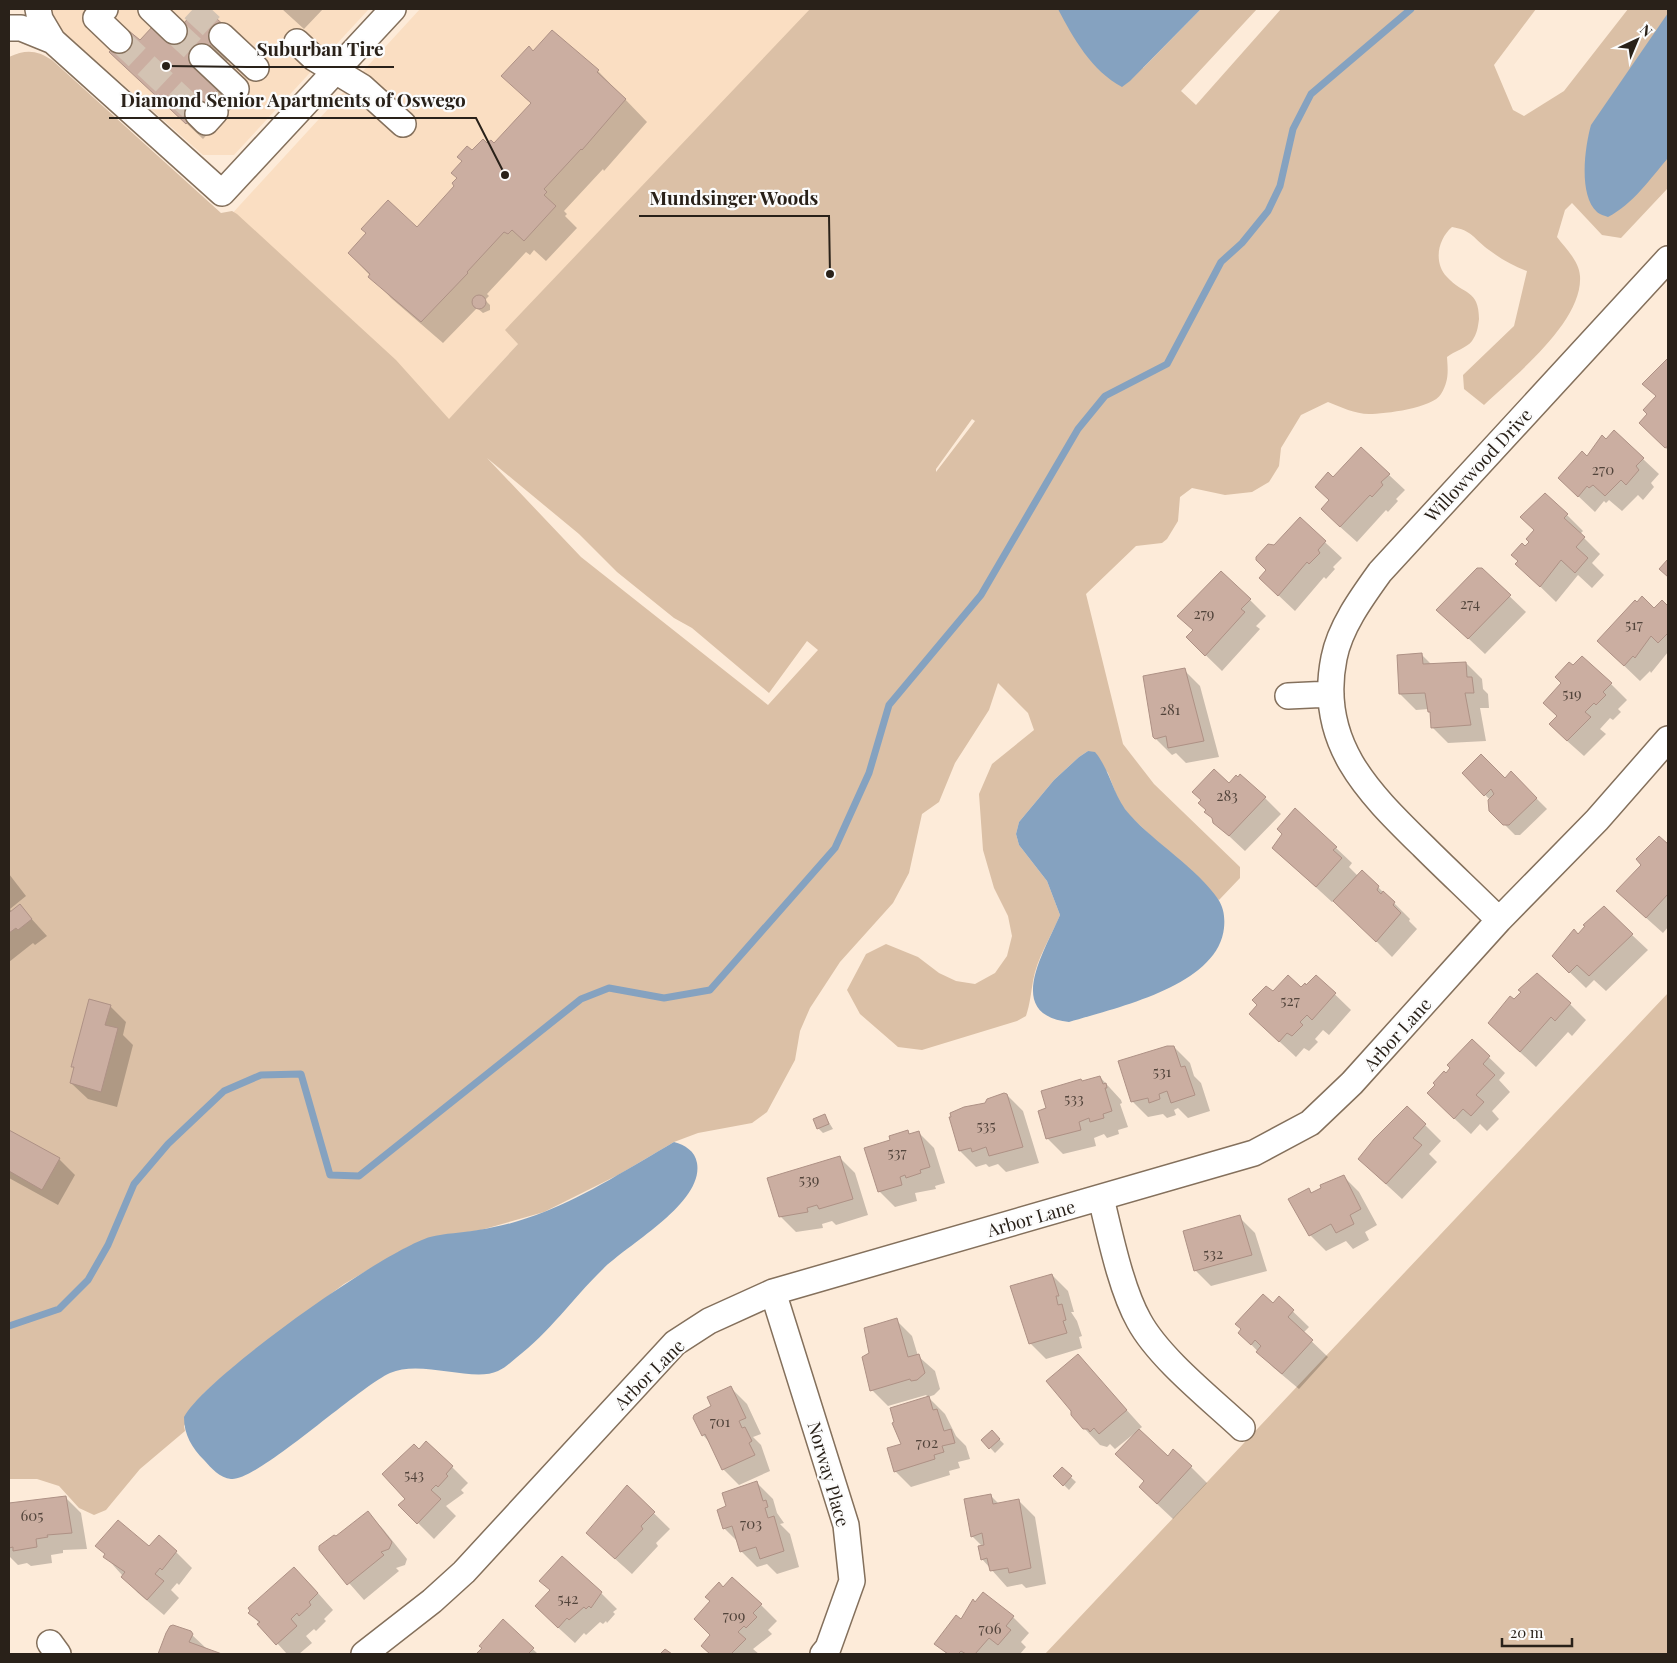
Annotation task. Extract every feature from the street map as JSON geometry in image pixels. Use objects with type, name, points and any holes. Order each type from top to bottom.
[{"type":"street","points":[[38,9],[40,19],[53,42]]},
{"type":"street","points":[[105,9],[96,18],[119,40]]},
{"type":"street","points":[[151,9],[176,20]]},
{"type":"street","points":[[9,28],[21,28],[53,42],[222,193],[393,9]]},
{"type":"street","points":[[297,42],[314,58],[362,87],[403,124]]},
{"type":"street","points":[[212,46],[246,79]]},
{"type":"street","name":"Willowwood Drive","points":[[1499,920],[1377,801],[1352,766],[1339,738],[1331,694],[1334,658],[1345,629],[1360,600],[1380,572],[1668,259]]},
{"type":"street","points":[[1288,696],[1331,694]]},
{"type":"street","name":"Arbor Lane","points":[[364,1654],[432,1601],[464,1572],[675,1343],[709,1320],[773,1292],[1254,1153],[1310,1122],[1352,1083],[1499,920],[1597,820],[1668,739]]},
{"type":"street","points":[[1101,1198],[1121,1274],[1139,1322],[1168,1358],[1242,1428]]},
{"type":"street","name":"Norway Place","points":[[773,1292],[846,1525],[852,1581],[828,1648],[822,1654]]},
{"type":"shaded area","points":[[37,9],[369,9],[234,155],[203,155]]},
{"type":"shaded area","points":[[420,9],[823,9],[446,423],[229,217]]},
{"type":"shaded area","points":[[810,9],[1095,9],[1143,68],[1201,9],[1257,9],[1181,91],[1196,105],[1281,9],[1536,9],[1494,65],[1513,110],[1524,116],[1564,91],[1628,9],[1668,9],[1668,188],[1621,238],[1602,235],[1572,203],[1565,210],[1557,237],[1572,255],[1577,265],[1580,276],[1578,294],[1559,329],[1528,364],[1484,405],[1464,389],[1463,375],[1514,326],[1527,271],[1512,265],[1498,256],[1464,230],[1452,227],[1443,238],[1441,244],[1439,251],[1440,265],[1453,283],[1473,297],[1478,309],[1479,319],[1478,328],[1472,341],[1467,346],[1447,357],[1447,380],[1441,394],[1429,403],[1386,413],[1364,414],[1353,412],[1328,402],[1301,415],[1281,448],[1279,466],[1269,482],[1252,492],[1225,495],[1192,488],[1180,497],[1178,521],[1167,539],[1162,543],[1136,546],[1086,594],[1123,744],[1154,784],[1240,867],[1240,878],[1219,900],[1130,816],[1119,802],[1108,773],[1088,751],[1054,780],[1019,822],[1016,834],[1019,845],[1047,881],[1060,915],[1035,972],[1026,1016],[1017,1021],[922,1050],[898,1047],[860,1014],[847,990],[866,954],[886,944],[918,957],[939,973],[956,981],[975,984],[995,973],[1007,956],[1012,936],[1008,916],[994,888],[983,850],[979,794],[992,764],[1034,730],[1028,713],[998,683],[989,710],[955,763],[939,802],[922,814],[909,873],[893,903],[840,962],[810,1008],[800,1031],[795,1060],[767,1112],[752,1123],[698,1133],[674,1142],[618,1175],[544,1212],[481,1230],[429,1238],[404,1249],[344,1284],[230,1370],[204,1393],[184,1426],[185,1431],[140,1469],[106,1510],[94,1515],[79,1508],[59,1486],[37,1479],[9,1479],[9,57],[31,52],[41,54],[52,60],[221,213],[232,211],[237,214],[396,360],[449,419],[518,344],[505,330]],"holes":[[[972,419],[975,421],[936,472],[936,469]],[[487,458],[579,534],[617,572],[674,618],[692,628],[769,693],[807,641],[818,650],[768,705],[581,557]]]},
{"type":"shaded area","points":[[1668,993],[1668,1654],[1045,1654]]},
{"type":"water","points":[[1058,9],[1201,9],[1122,87],[1101,72],[1084,53]]},
{"type":"water","points":[[1668,13],[1668,158],[1633,198],[1608,217],[1597,212],[1587,194],[1585,157],[1591,125]]},
{"type":"water","points":[[1088,751],[1095,752],[1100,759],[1124,808],[1130,815],[1151,836],[1188,866],[1218,899],[1224,913],[1224,928],[1218,948],[1204,965],[1184,980],[1162,992],[1112,1010],[1069,1022],[1049,1017],[1038,1007],[1033,995],[1034,979],[1039,963],[1060,915],[1047,881],[1019,845],[1016,834],[1019,822],[1054,780]]},
{"type":"water","points":[[674,1142],[689,1149],[696,1159],[696,1178],[689,1193],[662,1222],[603,1269],[540,1337],[503,1368],[487,1374],[416,1368],[390,1373],[355,1396],[284,1451],[244,1476],[231,1479],[219,1475],[192,1446],[185,1430],[184,1417],[199,1398],[259,1346],[337,1289],[375,1265],[407,1247],[430,1237],[495,1227],[544,1212],[593,1189]]},
{"type":"building","points":[[197,9],[206,9],[227,28],[193,64],[219,89],[186,124],[109,52],[129,31],[140,40],[153,26],[168,40]]},
{"type":"building","points":[[552,30],[599,70],[597,72],[626,99],[582,150],[544,189],[547,192],[544,195],[556,206],[524,241],[512,230],[508,234],[504,232],[421,322],[368,277],[370,274],[348,253],[366,233],[361,229],[388,200],[417,227],[454,186],[452,183],[457,178],[451,173],[462,161],[457,157],[467,146],[472,150],[483,139],[487,143],[491,140],[494,143],[531,103],[501,76],[529,46],[533,51]]},
{"type":"building","points":[[476,295],[482,295],[486,302],[482,309],[476,309],[472,305],[472,299]]},
{"type":"building","points":[[1668,358],[1668,446],[1665,448],[1639,423],[1647,414],[1643,410],[1656,396],[1642,384]]},
{"type":"building","points":[[1614,430],[1644,458],[1636,466],[1639,470],[1626,485],[1621,480],[1605,496],[1593,485],[1589,488],[1587,486],[1578,497],[1558,478],[1582,451],[1587,456],[1602,435],[1606,439]]},
{"type":"building","points":[[1361,447],[1390,474],[1381,482],[1383,485],[1372,497],[1370,495],[1340,527],[1321,509],[1329,500],[1315,487],[1328,472],[1333,477]]},
{"type":"building","points":[[1545,493],[1568,514],[1564,518],[1585,537],[1576,547],[1588,558],[1575,573],[1561,560],[1540,587],[1515,564],[1518,561],[1511,555],[1522,543],[1525,546],[1529,542],[1526,539],[1534,530],[1520,517]]},
{"type":"building","points":[[1300,517],[1326,541],[1318,550],[1320,553],[1309,564],[1307,562],[1278,596],[1259,578],[1266,570],[1256,560],[1256,557],[1268,544],[1274,545]]},
{"type":"building","points":[[1668,559],[1668,577],[1659,569]]},
{"type":"building","points":[[1477,568],[1482,568],[1511,595],[1468,639],[1436,610]]},
{"type":"building","points":[[1221,571],[1251,599],[1241,609],[1245,612],[1205,656],[1186,637],[1193,630],[1177,616]]},
{"type":"building","points":[[1642,596],[1654,608],[1662,600],[1668,606],[1668,633],[1658,643],[1651,636],[1635,658],[1633,656],[1624,666],[1597,641],[1635,600],[1637,602]]},
{"type":"building","points":[[1422,653],[1423,664],[1466,662],[1467,677],[1472,677],[1474,693],[1465,693],[1471,725],[1431,728],[1430,712],[1428,712],[1425,693],[1399,694],[1397,655]]},
{"type":"building","points":[[1582,656],[1612,683],[1603,692],[1606,695],[1585,712],[1591,717],[1567,741],[1549,724],[1557,716],[1543,703],[1561,683],[1555,677],[1569,662],[1573,665]]},
{"type":"building","points":[[1185,668],[1204,741],[1168,748],[1166,736],[1155,739],[1153,737],[1143,676]]},
{"type":"building","points":[[1481,754],[1505,778],[1511,771],[1537,798],[1509,825],[1503,825],[1489,811],[1488,800],[1494,794],[1491,789],[1484,796],[1462,773]]},
{"type":"building","points":[[1214,769],[1229,783],[1236,775],[1238,777],[1240,774],[1266,797],[1229,836],[1213,823],[1212,818],[1204,812],[1206,810],[1198,803],[1201,800],[1192,792]]},
{"type":"building","points":[[1295,808],[1337,847],[1333,850],[1342,858],[1316,887],[1272,848],[1282,834],[1277,829]]},
{"type":"building","points":[[1659,836],[1668,844],[1668,894],[1646,918],[1616,891],[1641,865],[1636,859]]},
{"type":"building","points":[[1362,870],[1379,886],[1377,890],[1381,894],[1383,891],[1395,902],[1393,905],[1401,913],[1376,942],[1333,901]]},
{"type":"building","points":[[20,904],[32,919],[18,930],[16,928],[9,933],[9,910],[10,912]]},
{"type":"building","points":[[1604,906],[1633,934],[1589,976],[1577,965],[1569,973],[1552,956],[1574,929],[1578,934],[1585,926],[1583,925]]},
{"type":"building","points":[[1537,973],[1571,1003],[1555,1021],[1551,1017],[1520,1052],[1488,1023],[1510,996],[1514,999],[1521,992],[1518,990]]},
{"type":"building","points":[[1288,975],[1301,987],[1305,983],[1306,985],[1316,975],[1336,993],[1312,1020],[1307,1015],[1300,1022],[1303,1025],[1292,1036],[1287,1033],[1279,1042],[1249,1014],[1257,1005],[1252,1000],[1266,986],[1273,991]]},
{"type":"building","points":[[89,999],[111,1005],[105,1025],[118,1028],[101,1092],[70,1083],[74,1067],[71,1067]]},
{"type":"building","points":[[1472,1039],[1490,1056],[1483,1064],[1495,1075],[1476,1095],[1484,1102],[1471,1116],[1463,1109],[1454,1119],[1427,1093],[1444,1071],[1446,1073],[1450,1068],[1447,1065]]},
{"type":"building","points":[[1167,1046],[1174,1046],[1181,1067],[1185,1066],[1195,1095],[1171,1103],[1167,1091],[1159,1094],[1160,1099],[1149,1103],[1148,1098],[1131,1102],[1118,1061]]},
{"type":"building","points":[[1100,1076],[1103,1084],[1106,1083],[1107,1088],[1105,1088],[1112,1111],[1103,1114],[1104,1118],[1090,1122],[1089,1118],[1079,1122],[1081,1130],[1046,1139],[1038,1111],[1046,1108],[1041,1091],[1081,1079],[1082,1081]]},
{"type":"building","points":[[1004,1093],[1007,1094],[1023,1147],[989,1156],[986,1147],[972,1152],[971,1148],[959,1151],[949,1117],[951,1117],[950,1113],[964,1107],[985,1103],[987,1099]]},
{"type":"building","points":[[1407,1106],[1426,1124],[1413,1138],[1422,1145],[1386,1184],[1358,1159],[1374,1139]]},
{"type":"building","points":[[825,1114],[829,1124],[817,1129],[813,1119]]},
{"type":"building","points":[[9,1130],[60,1158],[42,1190],[9,1171]]},
{"type":"building","points":[[908,1130],[909,1134],[919,1131],[930,1167],[920,1170],[921,1173],[906,1178],[905,1175],[900,1177],[902,1185],[878,1192],[864,1148],[890,1140],[889,1136]]},
{"type":"building","points":[[840,1156],[853,1199],[819,1209],[817,1205],[807,1208],[808,1212],[779,1217],[767,1178]]},
{"type":"building","points":[[1344,1175],[1361,1209],[1350,1215],[1354,1224],[1336,1233],[1331,1224],[1309,1236],[1288,1199],[1309,1188],[1311,1193],[1321,1188],[1320,1185]]},
{"type":"building","points":[[1240,1215],[1252,1255],[1194,1271],[1183,1231]]},
{"type":"building","points":[[1052,1274],[1059,1296],[1056,1296],[1058,1305],[1062,1304],[1066,1320],[1063,1321],[1067,1333],[1029,1344],[1010,1286]]},
{"type":"building","points":[[1263,1294],[1273,1303],[1279,1296],[1294,1310],[1288,1317],[1313,1340],[1282,1374],[1256,1352],[1261,1346],[1255,1340],[1251,1345],[1238,1333],[1241,1329],[1235,1324]]},
{"type":"building","points":[[897,1318],[908,1357],[919,1354],[925,1373],[917,1380],[911,1381],[910,1379],[870,1391],[862,1357],[869,1353],[864,1328]]},
{"type":"building","points":[[1078,1354],[1127,1410],[1099,1434],[1094,1428],[1090,1432],[1088,1429],[1083,1429],[1046,1381]]},
{"type":"building","points":[[731,1386],[746,1418],[739,1421],[742,1428],[745,1427],[752,1441],[749,1443],[755,1455],[722,1470],[705,1434],[702,1436],[693,1418],[694,1415],[711,1406],[707,1397]]},
{"type":"building","points":[[929,1396],[933,1410],[937,1409],[944,1431],[951,1429],[955,1443],[942,1446],[944,1452],[934,1455],[935,1459],[894,1472],[887,1448],[901,1444],[892,1423],[894,1422],[890,1408]]},
{"type":"building","points":[[1139,1429],[1168,1456],[1173,1449],[1192,1466],[1157,1504],[1139,1487],[1144,1481],[1115,1454]]},
{"type":"building","points":[[992,1430],[1000,1439],[989,1449],[981,1440]]},
{"type":"building","points":[[426,1441],[453,1466],[446,1474],[448,1476],[438,1487],[436,1485],[431,1490],[441,1499],[417,1524],[398,1505],[405,1499],[382,1474],[414,1444],[419,1449]]},
{"type":"building","points":[[1062,1467],[1072,1476],[1063,1486],[1053,1476]]},
{"type":"building","points":[[757,1481],[763,1501],[766,1500],[768,1507],[765,1508],[768,1518],[774,1516],[784,1551],[760,1559],[756,1547],[740,1552],[732,1526],[723,1529],[717,1510],[726,1506],[722,1493]]},
{"type":"building","points":[[627,1485],[655,1512],[641,1526],[643,1529],[615,1559],[586,1533]]},
{"type":"building","points":[[991,1494],[993,1504],[1019,1499],[1031,1568],[1009,1573],[1008,1568],[990,1571],[987,1558],[981,1560],[978,1546],[984,1545],[982,1533],[971,1537],[964,1499]]},
{"type":"building","points":[[66,1496],[72,1533],[47,1535],[48,1537],[36,1539],[37,1547],[13,1551],[13,1547],[9,1548],[9,1503]]},
{"type":"building","points":[[368,1511],[392,1542],[389,1549],[381,1552],[384,1555],[347,1585],[319,1550],[319,1546],[334,1535],[336,1536]]},
{"type":"building","points":[[118,1520],[149,1546],[159,1535],[177,1551],[162,1570],[160,1568],[155,1574],[164,1581],[147,1600],[121,1577],[125,1572],[103,1557],[105,1554],[95,1546]]},
{"type":"building","points":[[562,1556],[602,1592],[591,1608],[589,1606],[586,1609],[584,1607],[569,1620],[567,1618],[558,1628],[535,1606],[550,1590],[539,1581]]},
{"type":"building","points":[[294,1567],[318,1593],[309,1602],[311,1605],[299,1616],[297,1613],[291,1619],[297,1626],[276,1645],[257,1624],[260,1622],[248,1613],[250,1611],[248,1608]]},
{"type":"building","points":[[732,1577],[762,1604],[753,1613],[757,1617],[746,1628],[744,1626],[738,1632],[746,1639],[731,1654],[710,1654],[701,1646],[710,1635],[694,1619],[710,1601],[705,1597],[719,1582],[723,1587]]},
{"type":"building","points":[[983,1592],[1014,1616],[1006,1626],[1011,1630],[998,1645],[989,1638],[975,1654],[966,1654],[961,1651],[958,1654],[948,1654],[934,1644],[956,1615],[961,1619],[973,1599],[975,1602]]},
{"type":"building","points":[[503,1619],[534,1648],[528,1654],[476,1654],[482,1648],[479,1646]]},
{"type":"building","points":[[173,1625],[191,1631],[193,1634],[189,1642],[222,1654],[158,1654],[166,1633],[170,1626]]},
{"type":"building","points":[[665,1649],[672,1654],[660,1654]]},
{"type":"waterway","points":[[9,1326],[59,1309],[88,1280],[108,1245],[134,1184],[168,1144],[224,1091],[261,1075],[301,1074],[330,1175],[359,1176],[581,999],[609,988],[664,998],[710,990],[835,848],[869,773],[889,705],[981,595],[1078,429],[1105,396],[1167,364],[1221,262],[1242,243],[1268,211],[1280,186],[1293,129],[1311,94],[1411,9]]},
{"type":"tunnel","points":[[193,9],[222,36]]},
{"type":"tunnel","points":[[174,31],[202,57]]},
{"type":"tunnel","points":[[119,40],[198,114]]},
{"type":"place","name":"Suburban Tire","points":[[166,66]]},
{"type":"place","name":"Diamond Senior Apartments of Oswego","points":[[505,175]]},
{"type":"place","name":"Mundsinger Woods","points":[[830,274]]}]
